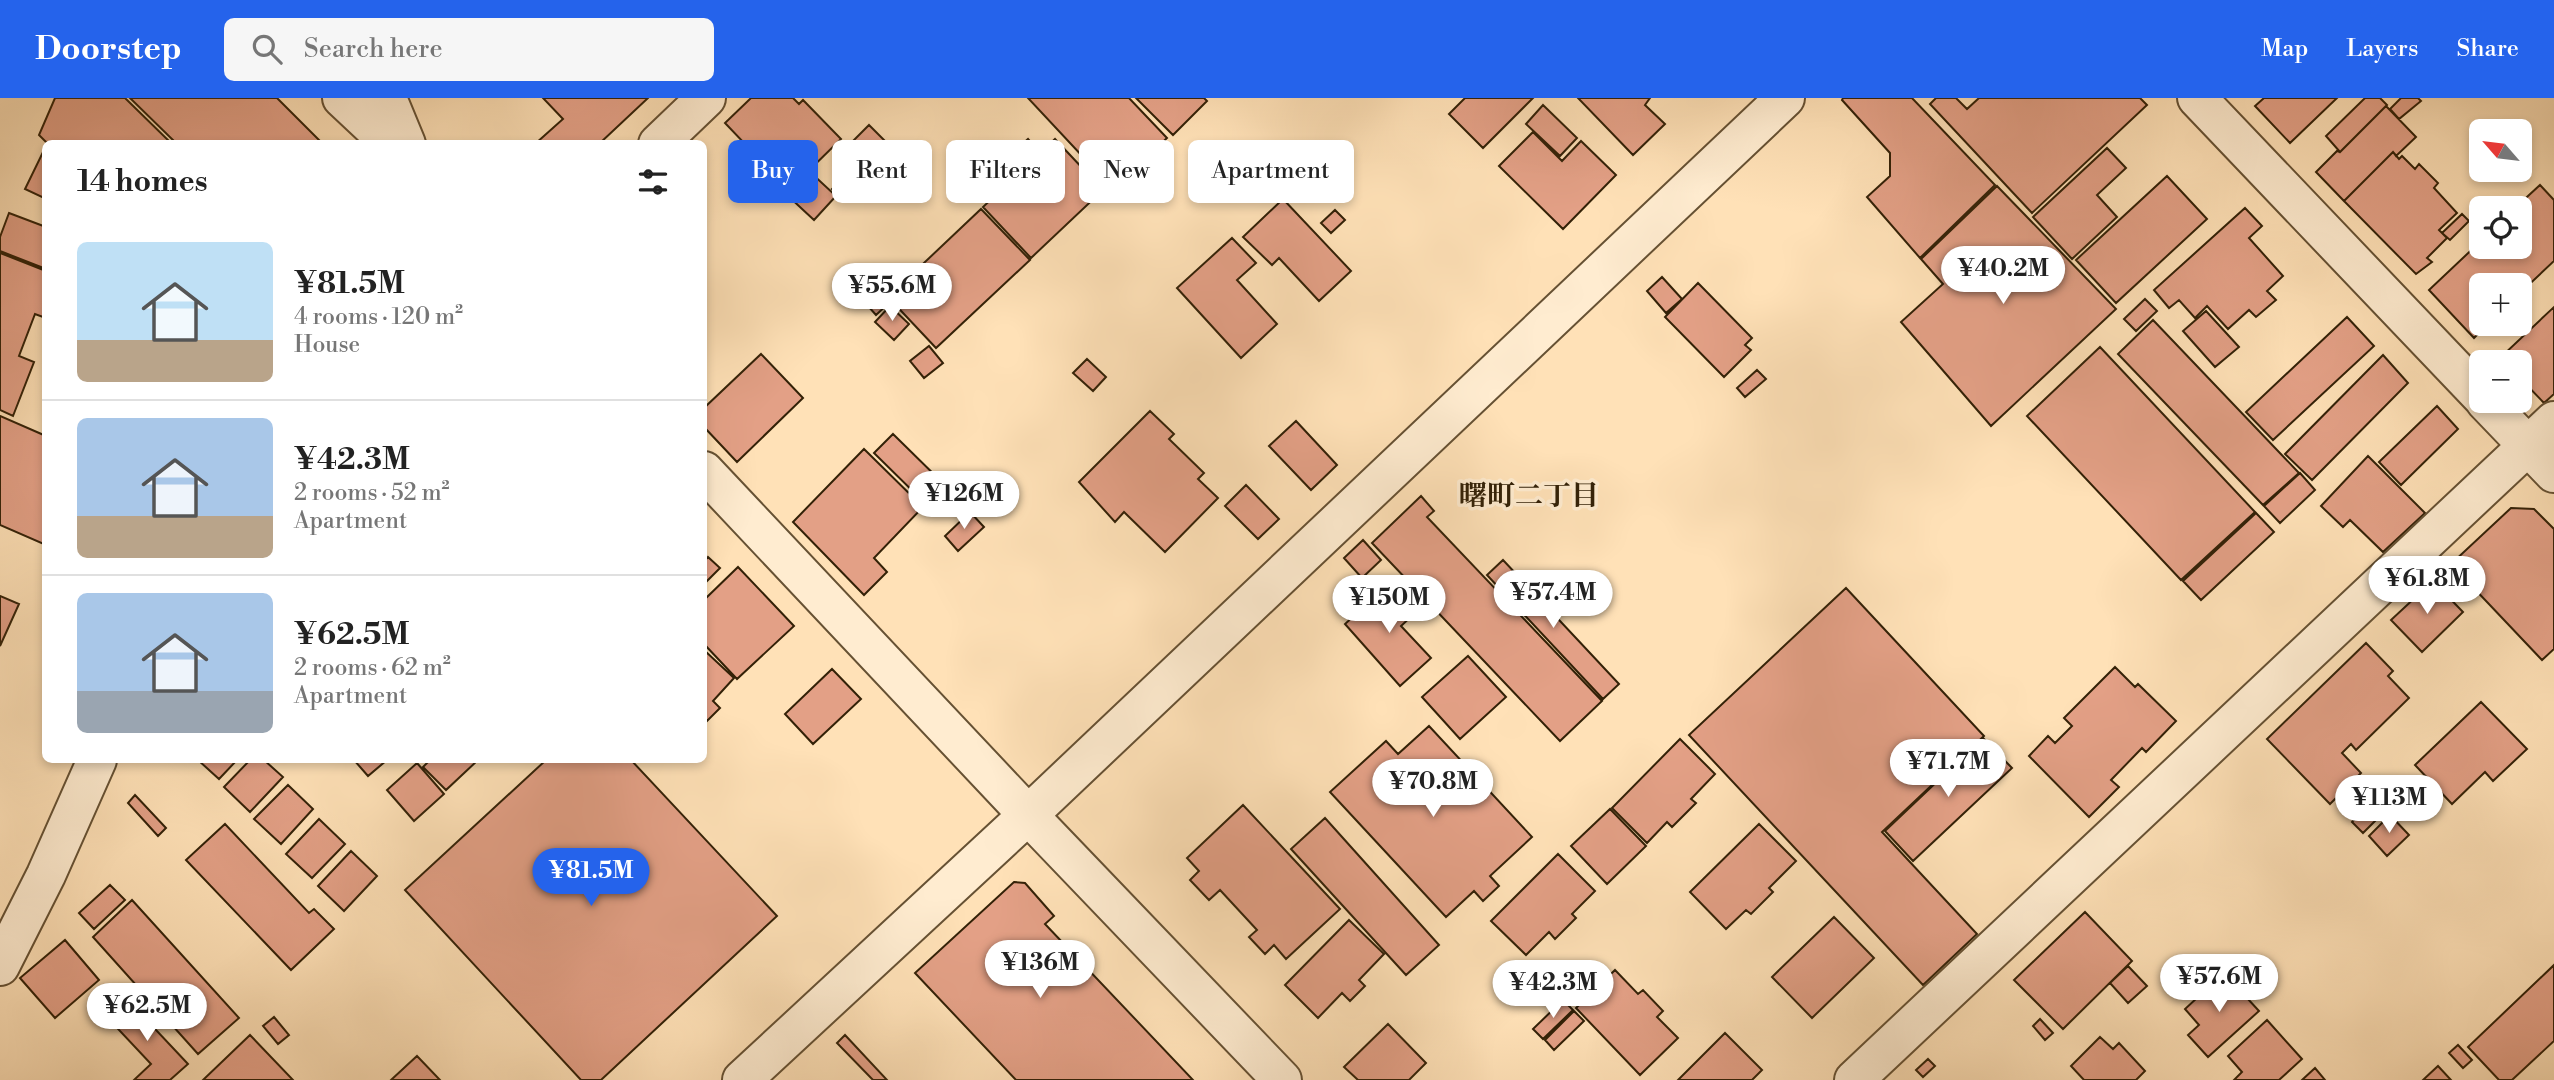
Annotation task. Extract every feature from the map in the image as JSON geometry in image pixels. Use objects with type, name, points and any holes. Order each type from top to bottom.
[{"type":"street","points":[[342,98],[387,140]]},
{"type":"street","points":[[387,98],[404,140]]},
{"type":"street","points":[[662,140],[706,98]]},
{"type":"street","points":[[742,1080],[1028,815],[1785,98]]},
{"type":"street","points":[[2197,98],[2469,384]]},
{"type":"street","points":[[2507,413],[2541,433],[2554,473]]},
{"type":"street","points":[[1854,1080],[2541,433]]},
{"type":"street","points":[[707,474],[1282,1080]]},
{"type":"street","points":[[0,966],[46,875],[96,763]]},
{"type":"building","points":[[55,98],[125,98],[168,140],[44,140],[39,135]]},
{"type":"building","points":[[130,98],[277,98],[319,140],[173,140]]},
{"type":"building","points":[[543,98],[648,98],[603,140],[539,140],[563,119]]},
{"type":"building","points":[[751,98],[793,98],[799,104],[803,100],[841,139],[832,140],[832,148],[818,162],[818,140],[741,140],[725,123]]},
{"type":"building","points":[[1028,98],[1129,98],[1167,138],[1079,140],[1079,153]]},
{"type":"building","points":[[1136,98],[1204,98],[1207,101],[1173,135]]},
{"type":"building","points":[[1465,98],[1533,98],[1483,148],[1449,114]]},
{"type":"building","points":[[1578,98],[1650,98],[1645,105],[1665,124],[1633,155]]},
{"type":"building","points":[[1843,98],[1912,98],[1995,185],[1920,258],[1867,197],[1890,176],[1890,153]]},
{"type":"building","points":[[1936,98],[1956,98],[1967,109],[1979,98],[2140,98],[2147,105],[2032,213],[1930,104]]},
{"type":"building","points":[[2264,98],[2337,98],[2290,143],[2255,106]]},
{"type":"building","points":[[2365,98],[2380,98],[2387,105],[2340,152],[2326,136]]},
{"type":"building","points":[[2401,98],[2418,98],[2421,101],[2399,119],[2390,109]]},
{"type":"building","points":[[1543,105],[1577,138],[1560,156],[1526,124]]},
{"type":"building","points":[[2386,106],[2416,137],[2396,156],[2393,152],[2344,201],[2316,172]]},
{"type":"building","points":[[869,125],[884,140],[854,140]]},
{"type":"building","points":[[1533,132],[1562,161],[1581,141],[1616,175],[1563,229],[1499,166]]},
{"type":"building","points":[[2107,148],[2126,168],[2097,195],[2117,217],[2072,259],[2033,217]]},
{"type":"building","points":[[1065,150],[1079,164],[1079,203],[1089,203],[1031,258],[983,207],[987,203],[1065,203]]},
{"type":"building","points":[[2393,152],[2399,159],[2402,156],[2415,169],[2419,164],[2438,183],[2434,188],[2457,213],[2439,230],[2447,238],[2427,258],[2432,262],[2416,274],[2344,201]]},
{"type":"building","points":[[42,154],[42,197],[25,189]]},
{"type":"building","points":[[2167,176],[2207,219],[2116,303],[2076,260]]},
{"type":"building","points":[[818,179],[832,192],[832,200],[814,220],[796,203],[818,203]]},
{"type":"building","points":[[2540,185],[2554,200],[2554,261],[2532,282],[2532,273],[2469,273],[2469,333],[2429,290],[2469,252],[2469,259],[2532,259],[2532,196],[2528,196]]},
{"type":"building","points":[[1997,186],[2116,309],[1991,426],[1901,322],[1943,284],[1921,259]]},
{"type":"building","points":[[1279,203],[1287,203],[1351,271],[1319,301],[1279,258],[1272,265],[1243,237]]},
{"type":"building","points":[[2245,208],[2262,226],[2249,238],[2283,276],[2267,291],[2276,300],[2256,317],[2249,310],[2228,329],[2207,306],[2195,318],[2179,300],[2169,308],[2154,290]]},
{"type":"building","points":[[981,209],[1030,260],[936,348],[888,297]]},
{"type":"building","points":[[1335,210],[1345,220],[1331,233],[1321,223]]},
{"type":"building","points":[[9,213],[42,225],[42,267],[0,251],[0,237]]},
{"type":"building","points":[[2462,214],[2469,221],[2450,240],[2442,233]]},
{"type":"building","points":[[1232,238],[1256,263],[1237,280],[1277,324],[1241,358],[1177,288]]},
{"type":"building","points":[[0,253],[42,269],[42,317],[35,314],[19,356],[34,362],[13,416],[0,410]]},
{"type":"building","points":[[859,267],[890,302],[876,315],[845,280]]},
{"type":"building","points":[[1662,277],[1682,299],[1666,313],[1647,291]]},
{"type":"building","points":[[1698,283],[1752,338],[1745,345],[1751,350],[1724,377],[1665,317]]},
{"type":"building","points":[[2145,299],[2157,311],[2136,331],[2124,319]]},
{"type":"building","points":[[890,306],[909,324],[894,340],[875,322]]},
{"type":"building","points":[[2554,307],[2554,394],[2544,403],[2532,390],[2532,350],[2508,350],[2523,336],[2532,336],[2532,328]]},
{"type":"building","points":[[2206,311],[2239,347],[2215,367],[2183,331]]},
{"type":"building","points":[[2347,317],[2374,346],[2273,440],[2246,412]]},
{"type":"building","points":[[2153,320],[2299,473],[2263,505],[2118,354]]},
{"type":"building","points":[[929,346],[943,363],[924,378],[910,361]]},
{"type":"building","points":[[2100,347],[2255,512],[2181,580],[2027,416]]},
{"type":"building","points":[[761,354],[803,398],[737,462],[707,430],[707,405]]},
{"type":"building","points":[[2383,355],[2408,383],[2312,480],[2285,454]]},
{"type":"building","points":[[1087,359],[1106,377],[1093,391],[1073,373]]},
{"type":"building","points":[[1757,370],[1766,379],[1745,397],[1737,388]]},
{"type":"building","points":[[2437,406],[2458,429],[2401,485],[2379,462]]},
{"type":"building","points":[[1150,411],[1174,434],[1169,439],[1204,473],[1198,479],[1218,498],[1165,552],[1124,512],[1115,522],[1079,482]]},
{"type":"building","points":[[0,416],[42,434],[42,543],[0,525]]},
{"type":"building","points":[[1296,421],[1337,465],[1311,490],[1269,446]]},
{"type":"building","points":[[893,434],[952,492],[933,511],[874,453]]},
{"type":"building","points":[[864,449],[923,507],[874,558],[887,572],[864,595],[793,522]]},
{"type":"building","points":[[2368,456],[2425,513],[2383,552],[2350,520],[2343,527],[2321,506]]},
{"type":"building","points":[[2300,473],[2315,490],[2280,523],[2264,506]]},
{"type":"building","points":[[1246,485],[1279,519],[1258,539],[1225,506]]},
{"type":"building","points":[[1421,496],[1434,511],[1427,517],[1602,701],[1560,741],[1372,543]]},
{"type":"building","points":[[2511,508],[2534,509],[2554,529],[2554,649],[2542,660],[2451,564]]},
{"type":"building","points":[[970,512],[984,527],[958,551],[945,536]]},
{"type":"building","points":[[2256,513],[2274,532],[2201,600],[2183,581]]},
{"type":"building","points":[[1363,540],[1381,560],[1362,578],[1344,558]]},
{"type":"building","points":[[707,558],[720,568],[707,581]]},
{"type":"building","points":[[1503,560],[1619,684],[1603,699],[1487,575]]},
{"type":"building","points":[[738,567],[794,626],[737,679],[707,647],[707,597]]},
{"type":"building","points":[[2433,581],[2463,612],[2422,652],[2391,620]]},
{"type":"building","points":[[1389,584],[1415,613],[1401,626],[1431,658],[1400,686],[1345,624]]},
{"type":"building","points":[[1846,588],[1984,736],[1882,832],[1977,934],[1923,985],[1689,735]]},
{"type":"building","points":[[0,596],[19,604],[0,646]]},
{"type":"building","points":[[2366,643],[2393,671],[2388,676],[2409,698],[2356,750],[2351,744],[2342,753],[2361,773],[2330,804],[2267,739]]},
{"type":"building","points":[[707,653],[734,678],[713,701],[720,708],[707,721]]},
{"type":"building","points":[[1468,656],[1506,697],[1460,739],[1422,697]]},
{"type":"building","points":[[2115,667],[2135,687],[2138,684],[2176,721],[2146,752],[2142,748],[2111,780],[2119,787],[2089,817],[2029,756],[2048,736],[2055,743],[2072,726],[2064,718]]},
{"type":"building","points":[[832,669],[861,699],[813,744],[785,714]]},
{"type":"building","points":[[2481,702],[2527,749],[2493,781],[2485,772],[2452,804],[2415,765]]},
{"type":"building","points":[[1429,726],[1532,837],[1490,876],[1499,886],[1483,901],[1474,891],[1446,917],[1330,792],[1386,741],[1398,754]]},
{"type":"building","points":[[1983,738],[2012,768],[1913,861],[1885,831]]},
{"type":"building","points":[[1680,739],[1715,774],[1691,799],[1696,803],[1672,827],[1667,822],[1647,843],[1612,808]]},
{"type":"building","points":[[201,763],[234,763],[219,779]]},
{"type":"building","points":[[247,763],[267,763],[283,777],[250,812],[224,787]]},
{"type":"building","points":[[357,763],[383,763],[368,776]]},
{"type":"building","points":[[417,763],[444,794],[414,821],[387,790]]},
{"type":"building","points":[[427,763],[475,763],[446,790],[423,767]]},
{"type":"building","points":[[543,763],[634,763],[777,916],[601,1080],[581,1080],[405,890]]},
{"type":"building","points":[[288,785],[313,809],[281,844],[254,819]]},
{"type":"building","points":[[2381,791],[2394,802],[2363,833],[2352,822]]},
{"type":"building","points":[[135,795],[166,828],[158,836],[128,803]]},
{"type":"building","points":[[1243,805],[1340,909],[1286,959],[1274,945],[1265,954],[1249,937],[1257,930],[1220,890],[1209,900],[1190,880],[1199,871],[1187,858]]},
{"type":"building","points":[[1610,809],[1646,846],[1607,884],[1571,846]]},
{"type":"building","points":[[2390,815],[2409,835],[2387,856],[2369,836]]},
{"type":"building","points":[[1325,818],[1439,945],[1406,975],[1291,849]]},
{"type":"building","points":[[319,819],[345,844],[312,878],[286,854]]},
{"type":"building","points":[[225,824],[309,913],[314,909],[334,929],[291,970],[186,860]]},
{"type":"building","points":[[1759,824],[1796,861],[1769,888],[1773,892],[1751,914],[1746,910],[1726,929],[1690,892]]},
{"type":"building","points":[[351,851],[377,876],[344,911],[318,886]]},
{"type":"building","points":[[1558,854],[1595,891],[1572,914],[1576,918],[1555,939],[1549,932],[1526,955],[1491,921]]},
{"type":"building","points":[[1014,882],[1025,883],[1054,916],[1045,924],[1193,1080],[1016,1080],[915,973]]},
{"type":"building","points":[[110,885],[125,900],[94,929],[79,913]]},
{"type":"building","points":[[132,900],[239,1018],[198,1054],[93,937]]},
{"type":"building","points":[[2085,912],[2132,961],[2063,1029],[2014,980]]},
{"type":"building","points":[[1834,917],[1874,958],[1812,1018],[1772,977]]},
{"type":"building","points":[[1349,920],[1384,954],[1359,980],[1365,986],[1350,1001],[1342,993],[1318,1018],[1285,985]]},
{"type":"building","points":[[65,940],[99,980],[55,1018],[20,978]]},
{"type":"building","points":[[2554,965],[2554,1041],[2512,1080],[2499,1080],[2468,1047]]},
{"type":"building","points":[[2128,966],[2147,986],[2128,1003],[2110,983]]},
{"type":"building","points":[[1615,970],[1638,994],[1643,990],[1663,1011],[1657,1017],[1678,1038],[1640,1075],[1576,1008]]},
{"type":"building","points":[[2224,973],[2259,1011],[2208,1057],[2188,1035],[2199,1025],[2185,1009]]},
{"type":"building","points":[[125,997],[188,1064],[170,1080],[134,1080],[151,1064],[105,1015]]},
{"type":"building","points":[[1563,1000],[1573,1010],[1543,1039],[1533,1029]]},
{"type":"building","points":[[1574,1011],[1584,1021],[1554,1050],[1545,1040]]},
{"type":"building","points":[[274,1017],[289,1035],[278,1044],[263,1026]]},
{"type":"building","points":[[2040,1019],[2053,1033],[2045,1040],[2033,1026]]},
{"type":"building","points":[[2267,1020],[2302,1059],[2279,1080],[2234,1080],[2242,1072],[2228,1056]]},
{"type":"building","points":[[1388,1024],[1426,1063],[1409,1080],[1358,1080],[1344,1067]]},
{"type":"building","points":[[1725,1033],[1762,1070],[1752,1080],[1678,1080]]},
{"type":"building","points":[[250,1035],[293,1080],[203,1080]]},
{"type":"building","points":[[845,1035],[887,1080],[873,1080],[837,1043]]},
{"type":"building","points":[[2100,1037],[2113,1049],[2119,1043],[2145,1071],[2136,1080],[2084,1080],[2071,1066]]},
{"type":"building","points":[[2458,1045],[2472,1060],[2463,1068],[2449,1053]]},
{"type":"building","points":[[417,1056],[440,1080],[391,1080]]},
{"type":"building","points":[[1928,1059],[1935,1066],[1923,1077],[1916,1070]]},
{"type":"building","points":[[2438,1066],[2451,1080],[2423,1080]]},
{"type":"building","points":[[2315,1068],[2325,1080],[2302,1080]]},
{"type":"district","name":"曙町二丁目","points":[[1529,495]]}]
